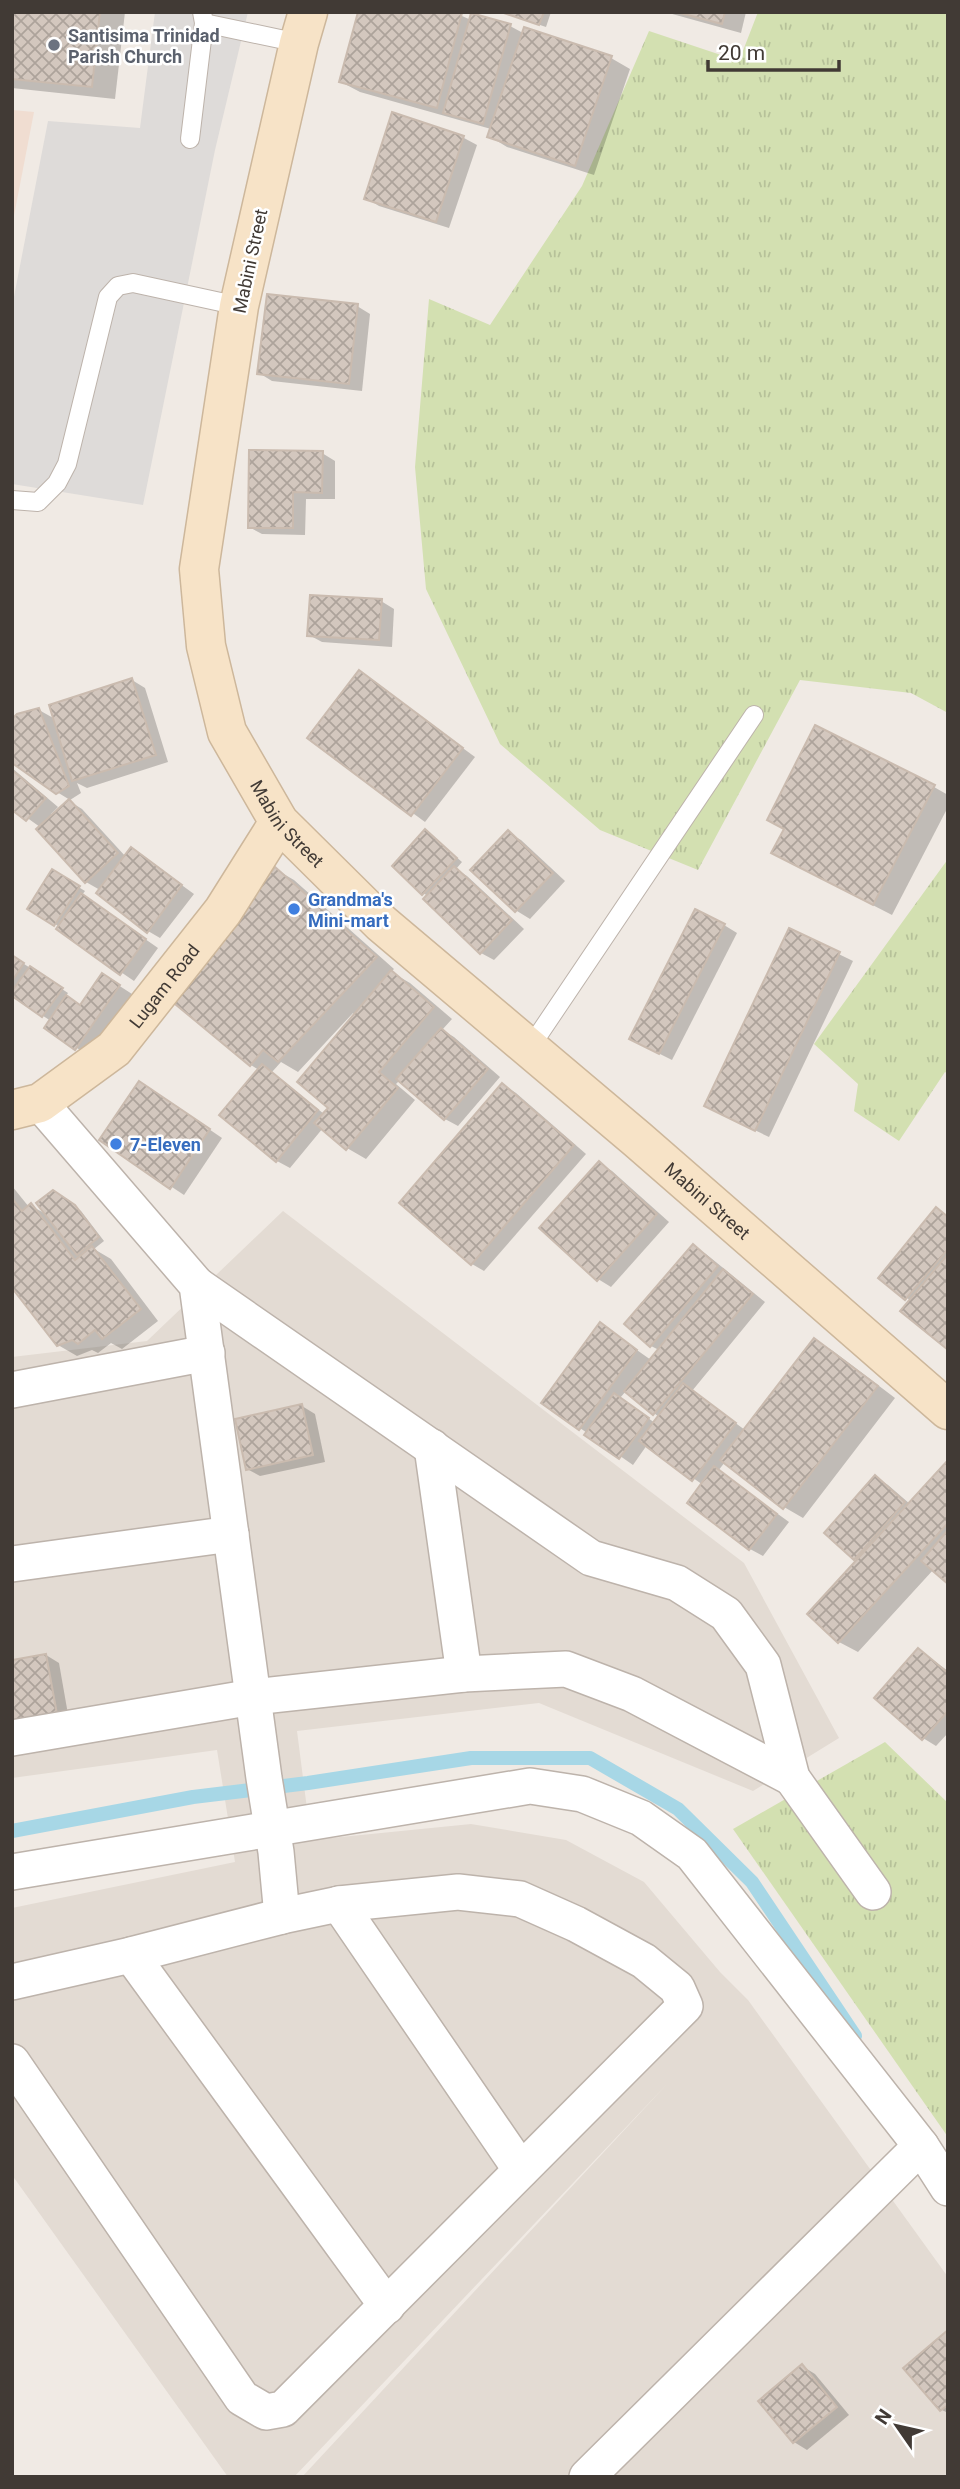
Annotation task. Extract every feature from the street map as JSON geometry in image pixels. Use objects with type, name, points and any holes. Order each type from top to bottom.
[{"type":"main road","name":"Mabini Street","points":[[304,27],[239,306],[199,569],[206,646],[227,732],[279,822],[381,923],[637,1139],[948,1410]]},
{"type":"main road","name":"Lugam Road","points":[[26,1107],[114,1049],[223,911],[279,822]]},
{"type":"street","points":[[26,1107],[197,1285],[591,1558],[677,1583],[726,1614],[763,1665],[792,1778],[873,1892]]},
{"type":"street","points":[[197,1285],[282,1916]]},
{"type":"street","points":[[12,1390],[207,1353]]},
{"type":"street","points":[[432,1447],[464,1674]]},
{"type":"street","points":[[12,1564],[231,1534]]},
{"type":"street","points":[[12,1738],[253,1697],[464,1674],[566,1669],[632,1693],[792,1778]]},
{"type":"street","points":[[12,1872],[268,1804],[530,1786],[582,1794],[641,1818],[692,1854],[921,2146],[948,2188]]},
{"type":"street","points":[[12,1982],[339,1904],[458,1892],[520,1899],[576,1924],[644,1961],[677,1988],[685,2006],[284,2409],[266,2412],[242,2398],[12,2062]]},
{"type":"street","points":[[339,1904],[522,2170]]},
{"type":"street","points":[[131,1955],[387,2306]]},
{"type":"street","points":[[587,2477],[921,2146]]},
{"type":"lane","points":[[190,139],[203,18],[304,27]]},
{"type":"lane","points":[[12,500],[38,502],[57,483],[67,464],[108,297],[118,286],[133,283],[239,306]]},
{"type":"lane","points":[[529,1049],[754,715]]},
{"type":"shaded area","points":[[155,12],[248,12],[215,150],[143,505],[12,484],[12,307],[48,121],[140,128]]},
{"type":"shaded area","points":[[12,110],[34,112],[12,226]]},
{"type":"shaded area","points":[[283,1211],[744,1563],[839,1738],[753,1791],[539,1703],[297,1731],[311,1840],[471,1824],[566,1840],[644,1882],[720,1972],[748,2000],[948,2277],[948,2477],[302,2477],[668,2083],[294,2477],[228,2477],[12,2175],[12,1908],[235,1862],[217,1750],[12,1778],[12,1357],[147,1341]]},
{"type":"green space","points":[[758,12],[948,12],[948,713],[911,693],[800,680],[698,870],[600,830],[500,744],[426,589],[415,467],[429,299],[490,325],[582,186],[649,31],[739,61]]},
{"type":"green space","points":[[948,859],[948,1074],[945,1072],[899,1141],[854,1111],[858,1084],[814,1044]]},
{"type":"green space","points":[[885,1742],[948,1803],[948,2137],[733,1829]]},
{"type":"building","name":"Santisima Trinidad Parish Church","points":[[12,12],[100,12],[92,87],[12,79]]},
{"type":"building","points":[[358,12],[462,13],[437,108],[339,82]]},
{"type":"building","points":[[501,12],[544,12],[539,25]]},
{"type":"building","points":[[676,12],[725,12],[722,24]]},
{"type":"building","points":[[471,13],[511,24],[483,124],[443,113]]},
{"type":"building","points":[[524,27],[612,56],[575,166],[487,137]]},
{"type":"building","points":[[392,112],[464,136],[436,222],[364,199]]},
{"type":"building","points":[[267,294],[358,304],[349,384],[257,374]]},
{"type":"building","points":[[249,450],[323,451],[322,493],[293,492],[293,528],[248,528]]},
{"type":"building","points":[[310,595],[382,599],[379,640],[307,636]]},
{"type":"building","points":[[359,670],[463,748],[411,816],[307,738]]},
{"type":"building","points":[[132,678],[156,755],[72,781],[49,705]]},
{"type":"building","points":[[39,708],[69,786],[56,794],[12,763],[12,719],[17,714]]},
{"type":"building","points":[[815,725],[935,785],[873,905],[771,853],[784,829],[767,820]]},
{"type":"building","points":[[12,770],[46,798],[26,821],[12,810]]},
{"type":"building","points":[[69,799],[118,853],[85,883],[36,829]]},
{"type":"building","points":[[425,829],[457,858],[422,895],[392,866]]},
{"type":"building","points":[[508,830],[553,873],[515,912],[470,870]]},
{"type":"building","points":[[131,847],[182,885],[147,933],[96,893]]},
{"type":"building","points":[[454,866],[512,920],[480,954],[423,899]]},
{"type":"building","points":[[275,867],[377,957],[278,1062],[263,1050],[250,1066],[169,999]]},
{"type":"building","points":[[52,869],[80,886],[54,926],[27,909]]},
{"type":"building","points":[[81,893],[146,939],[120,975],[56,929]]},
{"type":"building","points":[[695,909],[725,924],[659,1054],[629,1039]]},
{"type":"building","points":[[789,928],[840,952],[755,1131],[704,1106]]},
{"type":"building","points":[[12,955],[24,963],[12,981]]},
{"type":"building","points":[[30,966],[63,988],[42,1017],[12,996],[12,991]]},
{"type":"building","points":[[391,970],[434,1007],[379,1072],[398,1088],[346,1150],[314,1123],[328,1108],[297,1082]]},
{"type":"building","points":[[102,973],[120,985],[75,1050],[44,1028],[66,995],[80,1005]]},
{"type":"building","points":[[441,1028],[488,1069],[444,1120],[396,1079]]},
{"type":"building","points":[[262,1064],[318,1110],[276,1162],[219,1115]]},
{"type":"building","points":[[139,1081],[210,1129],[170,1189],[99,1140]]},
{"type":"building","points":[[502,1083],[574,1145],[471,1265],[399,1203]]},
{"type":"building","points":[[599,1161],[657,1214],[597,1281],[539,1228]]},
{"type":"building","points":[[53,1190],[75,1205],[99,1237],[77,1255],[36,1203]]},
{"type":"building","points":[[12,1198],[22,1211],[31,1203],[75,1260],[92,1246],[141,1309],[102,1339],[95,1330],[78,1344],[72,1340],[57,1346],[12,1288]]},
{"type":"building","points":[[936,1207],[948,1217],[948,1249],[905,1300],[878,1278]]},
{"type":"building","points":[[693,1244],[718,1266],[650,1347],[624,1324]]},
{"type":"building","points":[[948,1254],[948,1350],[900,1311]]},
{"type":"building","points":[[723,1269],[753,1294],[653,1415],[624,1391]]},
{"type":"building","points":[[600,1322],[637,1350],[579,1430],[541,1403]]},
{"type":"building","points":[[814,1338],[878,1386],[783,1509],[720,1460]]},
{"type":"building","points":[[683,1383],[736,1423],[692,1481],[639,1441]]},
{"type":"building","points":[[614,1393],[649,1418],[619,1459],[584,1435]]},
{"type":"building","points":[[302,1404],[313,1455],[246,1470],[235,1419]]},
{"type":"building","points":[[948,1460],[948,1523],[838,1643],[807,1614]]},
{"type":"building","points":[[714,1466],[777,1514],[749,1550],[687,1503]]},
{"type":"building","points":[[875,1475],[905,1502],[854,1560],[824,1533]]},
{"type":"building","points":[[948,1530],[948,1584],[921,1561]]},
{"type":"building","points":[[918,1648],[948,1673],[948,1711],[922,1740],[874,1698]]},
{"type":"building","points":[[46,1654],[57,1714],[12,1722],[12,1660]]},
{"type":"building","points":[[948,2330],[948,2405],[940,2411],[903,2368]]},
{"type":"building","points":[[802,2364],[837,2407],[793,2443],[758,2401]]},
{"type":"waterway","points":[[12,1831],[193,1797],[308,1783],[471,1758],[590,1758],[678,1809],[752,1882],[855,2036]]},
{"type":"place","name":"Santisima Trinidad Parish Church","points":[[54,45]]},
{"type":"place","name":"Grandma's Mini-mart","points":[[294,909]]},
{"type":"place","name":"7-Eleven","points":[[116,1144]]}]
